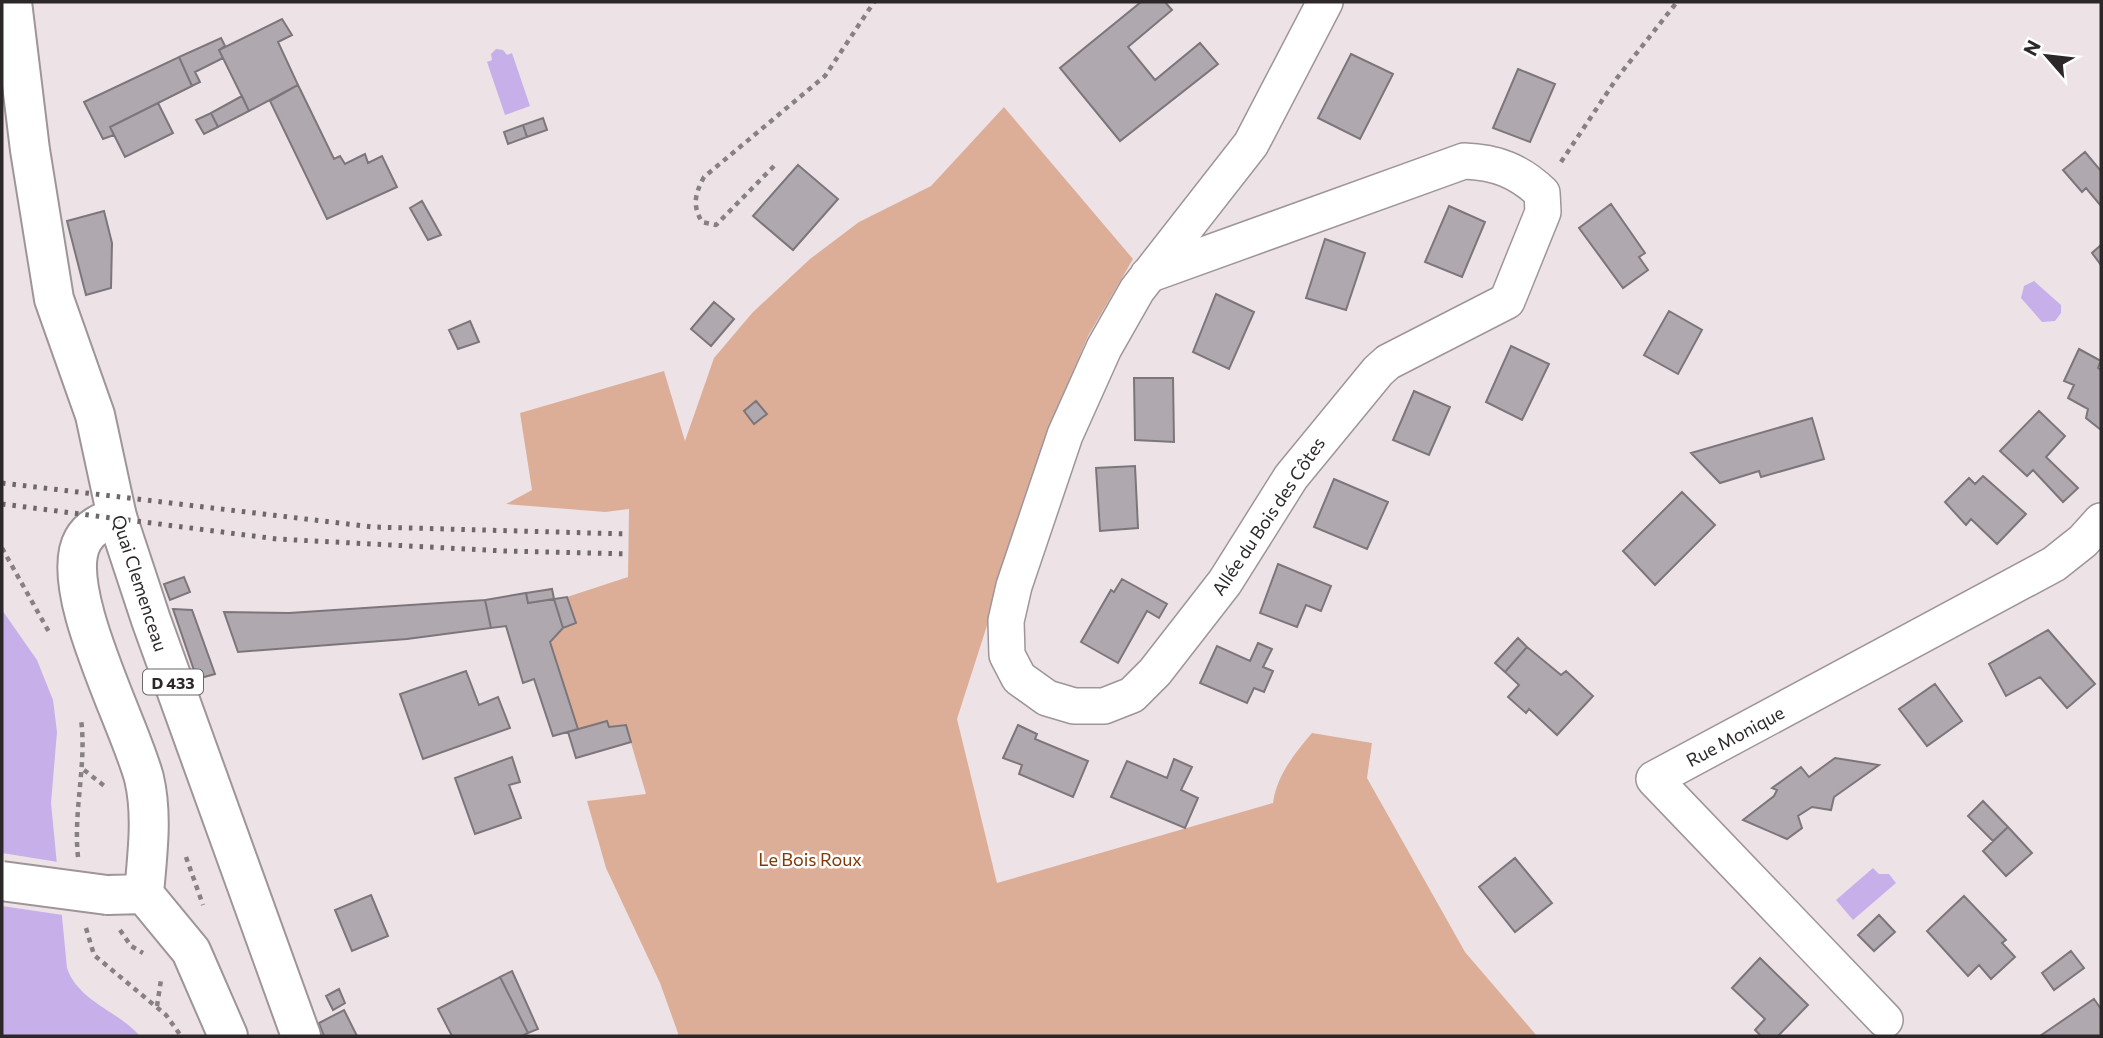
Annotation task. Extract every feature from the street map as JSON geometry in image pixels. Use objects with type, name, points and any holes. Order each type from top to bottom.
[{"type":"main road","name":"Quai Clemenceau","points":[[12,2],[39,212],[61,323],[72,421],[275,1036]]},
{"type":"main road","name":"Quai Clemenceau","points":[[107,521],[150,620],[301,1036]]},
{"type":"main road","points":[[107,521],[83,539],[76,559],[77,583],[84,614],[143,775],[149,803],[112,902]]},
{"type":"main road","points":[[2,881],[112,902],[191,951],[228,1036]]},
{"type":"street","name":"Allée du Bois des Côtes","points":[[1325,2],[1251,144],[1137,290],[1104,348],[1065,435],[1014,586],[1006,621],[1007,655],[1019,678],[1047,698],[1074,706],[1104,706],[1132,695],[1155,672],[1225,582],[1291,477],[1378,371],[1388,362],[1507,301],[1543,212],[1542,193]]},
{"type":"street","points":[[1149,275],[1464,161],[1487,162],[1507,168],[1528,178],[1542,193]]},
{"type":"street","name":"Rue Monique","points":[[1885,1020],[1654,779],[2054,564],[2083,541],[2101,521]]},
{"type":"path","points":[[774,166],[725,218],[716,225],[702,222],[696,212],[695,195],[704,177],[825,76],[874,2]]},
{"type":"path","points":[[1542,193],[1596,107],[1677,2]]},
{"type":"path","points":[[2,548],[51,635]]},
{"type":"path","points":[[79,710],[83,769],[78,819],[79,861]]},
{"type":"path","points":[[83,769],[117,794]]},
{"type":"path","points":[[112,902],[89,946],[94,955],[157,1007],[181,1036]]},
{"type":"path","points":[[157,1007],[162,977]]},
{"type":"green space","name":"Le Bois Roux","points":[[1004,107],[1133,259],[1088,336],[1054,417],[957,719],[997,883],[1273,803],[1282,774],[1312,733],[1372,743],[1367,778],[1465,952],[1537,1036],[679,1036],[660,983],[606,868],[587,801],[646,794],[626,726],[609,727],[607,721],[578,729],[550,642],[563,628],[576,623],[567,597],[628,577],[629,509],[605,512],[506,504],[532,490],[520,413],[664,371],[685,441],[714,358],[753,312],[810,259],[859,222],[931,186]]},
{"type":"shaded area","points":[[496,49],[503,50],[507,55],[512,53],[530,106],[505,115],[487,62],[492,60],[491,54]]},
{"type":"shaded area","points":[[2034,281],[2061,305],[2061,313],[2055,321],[2042,322],[2021,298],[2024,286]]},
{"type":"shaded area","points":[[2,610],[37,660],[53,700],[57,732],[51,803],[67,968],[80,989],[140,1036],[2,1036]]},
{"type":"shaded area","points":[[1873,868],[1879,874],[1889,874],[1896,883],[1853,920],[1836,900]]},
{"type":"pier","points":[[2,853],[58,862],[63,915],[2,906]]},
{"type":"building","points":[[1141,2],[1165,2],[1172,10],[1128,47],[1155,80],[1200,43],[1218,64],[1120,141],[1060,68]]},
{"type":"building","points":[[282,19],[292,35],[278,42],[298,85],[249,111],[219,50]]},
{"type":"building","points":[[221,38],[225,46],[219,50],[223,58],[195,72],[200,82],[192,86],[179,57]]},
{"type":"building","points":[[1351,54],[1393,74],[1360,139],[1318,118]]},
{"type":"building","points":[[179,57],[192,86],[110,127],[114,135],[103,139],[84,102]]},
{"type":"building","points":[[1518,69],[1555,84],[1530,142],[1493,128]]},
{"type":"building","points":[[298,85],[334,159],[340,156],[345,164],[365,154],[368,163],[382,156],[397,187],[327,219],[270,101]]},
{"type":"building","points":[[242,96],[249,111],[218,127],[211,113]]},
{"type":"building","points":[[158,103],[173,133],[125,157],[110,127]]},
{"type":"building","points":[[211,113],[218,127],[204,134],[196,120]]},
{"type":"building","points":[[543,118],[547,130],[527,137],[523,125]]},
{"type":"building","points":[[523,125],[527,137],[508,144],[504,132]]},
{"type":"building","points":[[2085,152],[2101,171],[2101,206],[2086,188],[2082,192],[2063,170]]},
{"type":"building","points":[[798,165],[838,199],[793,250],[753,216]]},
{"type":"building","points":[[422,201],[441,235],[428,240],[410,208]]},
{"type":"building","points":[[1611,204],[1645,253],[1639,257],[1648,270],[1623,288],[1579,228]]},
{"type":"building","points":[[1449,206],[1485,222],[1462,277],[1425,262]]},
{"type":"building","points":[[104,211],[112,243],[111,288],[86,295],[67,221]]},
{"type":"building","points":[[1325,239],[1365,253],[1346,310],[1306,298]]},
{"type":"building","points":[[2101,245],[2101,265],[2092,253]]},
{"type":"building","points":[[1216,294],[1254,312],[1229,369],[1193,352]]},
{"type":"building","points":[[714,302],[734,319],[711,346],[691,329]]},
{"type":"building","points":[[1669,311],[1702,330],[1678,374],[1644,355]]},
{"type":"building","points":[[470,321],[479,342],[458,349],[449,330]]},
{"type":"building","points":[[1511,346],[1549,364],[1522,420],[1486,402]]},
{"type":"building","points":[[2079,349],[2101,361],[2098,368],[2101,370],[2101,430],[2086,418],[2088,409],[2068,398],[2074,385],[2064,381]]},
{"type":"building","points":[[1134,378],[1173,378],[1174,442],[1135,440]]},
{"type":"building","points":[[1414,391],[1450,407],[1429,455],[1393,440]]},
{"type":"building","points":[[756,401],[767,414],[754,424],[744,411]]},
{"type":"building","points":[[2039,411],[2065,436],[2046,457],[2078,488],[2063,502],[2033,470],[2027,476],[2000,451]]},
{"type":"building","points":[[1812,418],[1824,459],[1761,477],[1759,471],[1720,483],[1691,453]]},
{"type":"building","points":[[1135,466],[1138,528],[1100,531],[1096,468]]},
{"type":"building","points":[[1983,476],[2026,514],[1997,544],[1971,519],[1966,525],[1945,502],[1969,478],[1975,484]]},
{"type":"building","points":[[1334,479],[1388,502],[1367,549],[1314,527]]},
{"type":"building","points":[[1682,492],[1715,525],[1655,585],[1623,551]]},
{"type":"building","points":[[1278,564],[1331,586],[1321,611],[1306,605],[1297,627],[1260,613]]},
{"type":"building","points":[[184,577],[190,592],[170,600],[164,584]]},
{"type":"building","points":[[1122,579],[1167,604],[1159,618],[1147,611],[1118,663],[1081,642],[1111,590],[1114,592]]},
{"type":"building","points":[[552,589],[554,599],[528,603],[526,593]]},
{"type":"building","points":[[526,593],[528,603],[554,599],[563,628],[550,642],[578,729],[553,736],[534,679],[523,683],[506,626],[491,628],[485,600]]},
{"type":"building","points":[[567,597],[576,623],[563,628],[554,599]]},
{"type":"building","points":[[485,600],[491,628],[407,639],[238,652],[224,612],[289,613]]},
{"type":"building","points":[[173,609],[192,610],[215,674],[197,679]]},
{"type":"building","points":[[2048,630],[2095,684],[2067,708],[2040,677],[2006,696],[1989,664]]},
{"type":"building","points":[[1518,638],[1527,647],[1505,672],[1495,663]]},
{"type":"building","points":[[1258,643],[1272,649],[1263,667],[1273,671],[1264,692],[1254,688],[1247,703],[1200,683],[1217,646],[1250,661]]},
{"type":"building","points":[[1527,647],[1561,675],[1566,671],[1593,696],[1557,735],[1529,709],[1526,713],[1508,697],[1519,685],[1505,672]]},
{"type":"building","points":[[466,671],[479,705],[498,697],[510,728],[423,759],[400,694]]},
{"type":"building","points":[[1935,684],[1962,721],[1927,746],[1899,709]]},
{"type":"building","points":[[607,721],[609,727],[626,725],[631,742],[576,758],[568,732]]},
{"type":"building","points":[[1018,725],[1037,734],[1035,739],[1088,761],[1073,797],[1019,774],[1022,765],[1003,758]]},
{"type":"building","points":[[512,757],[520,782],[509,785],[521,818],[475,834],[455,778]]},
{"type":"building","points":[[1835,758],[1879,765],[1834,797],[1831,810],[1812,807],[1798,816],[1802,828],[1787,839],[1743,820],[1774,796],[1777,790],[1772,788],[1801,767],[1809,777]]},
{"type":"building","points":[[1174,759],[1192,767],[1181,790],[1198,798],[1185,828],[1111,797],[1127,761],[1167,778]]},
{"type":"building","points":[[1983,801],[2008,827],[1993,841],[1968,816]]},
{"type":"building","points":[[2008,827],[2032,853],[2006,876],[1983,851]]},
{"type":"building","points":[[1515,858],[1552,903],[1515,932],[1479,887]]},
{"type":"building","points":[[371,895],[388,936],[352,951],[335,910]]},
{"type":"building","points":[[1964,896],[2006,940],[2002,943],[2015,957],[1991,979],[1979,965],[1968,976],[1927,931]]},
{"type":"building","points":[[1879,915],[1895,932],[1874,951],[1858,935]]},
{"type":"building","points":[[2071,951],[2084,968],[2054,990],[2042,973]]},
{"type":"building","points":[[1760,958],[1808,1005],[1778,1036],[1761,1036],[1755,1030],[1765,1019],[1732,988]]},
{"type":"building","points":[[512,971],[538,1029],[528,1033],[500,977]]},
{"type":"building","points":[[500,977],[528,1033],[522,1036],[452,1036],[438,1009]]},
{"type":"building","points":[[339,989],[345,1003],[333,1010],[326,996]]},
{"type":"building","points":[[2094,999],[2101,1009],[2101,1036],[2040,1036]]},
{"type":"building","points":[[344,1010],[357,1036],[324,1036],[319,1023]]},
{"type":"railway","points":[[2,483],[373,527],[628,534]]},
{"type":"railway","points":[[2,504],[277,539],[504,551],[629,554]]}]
